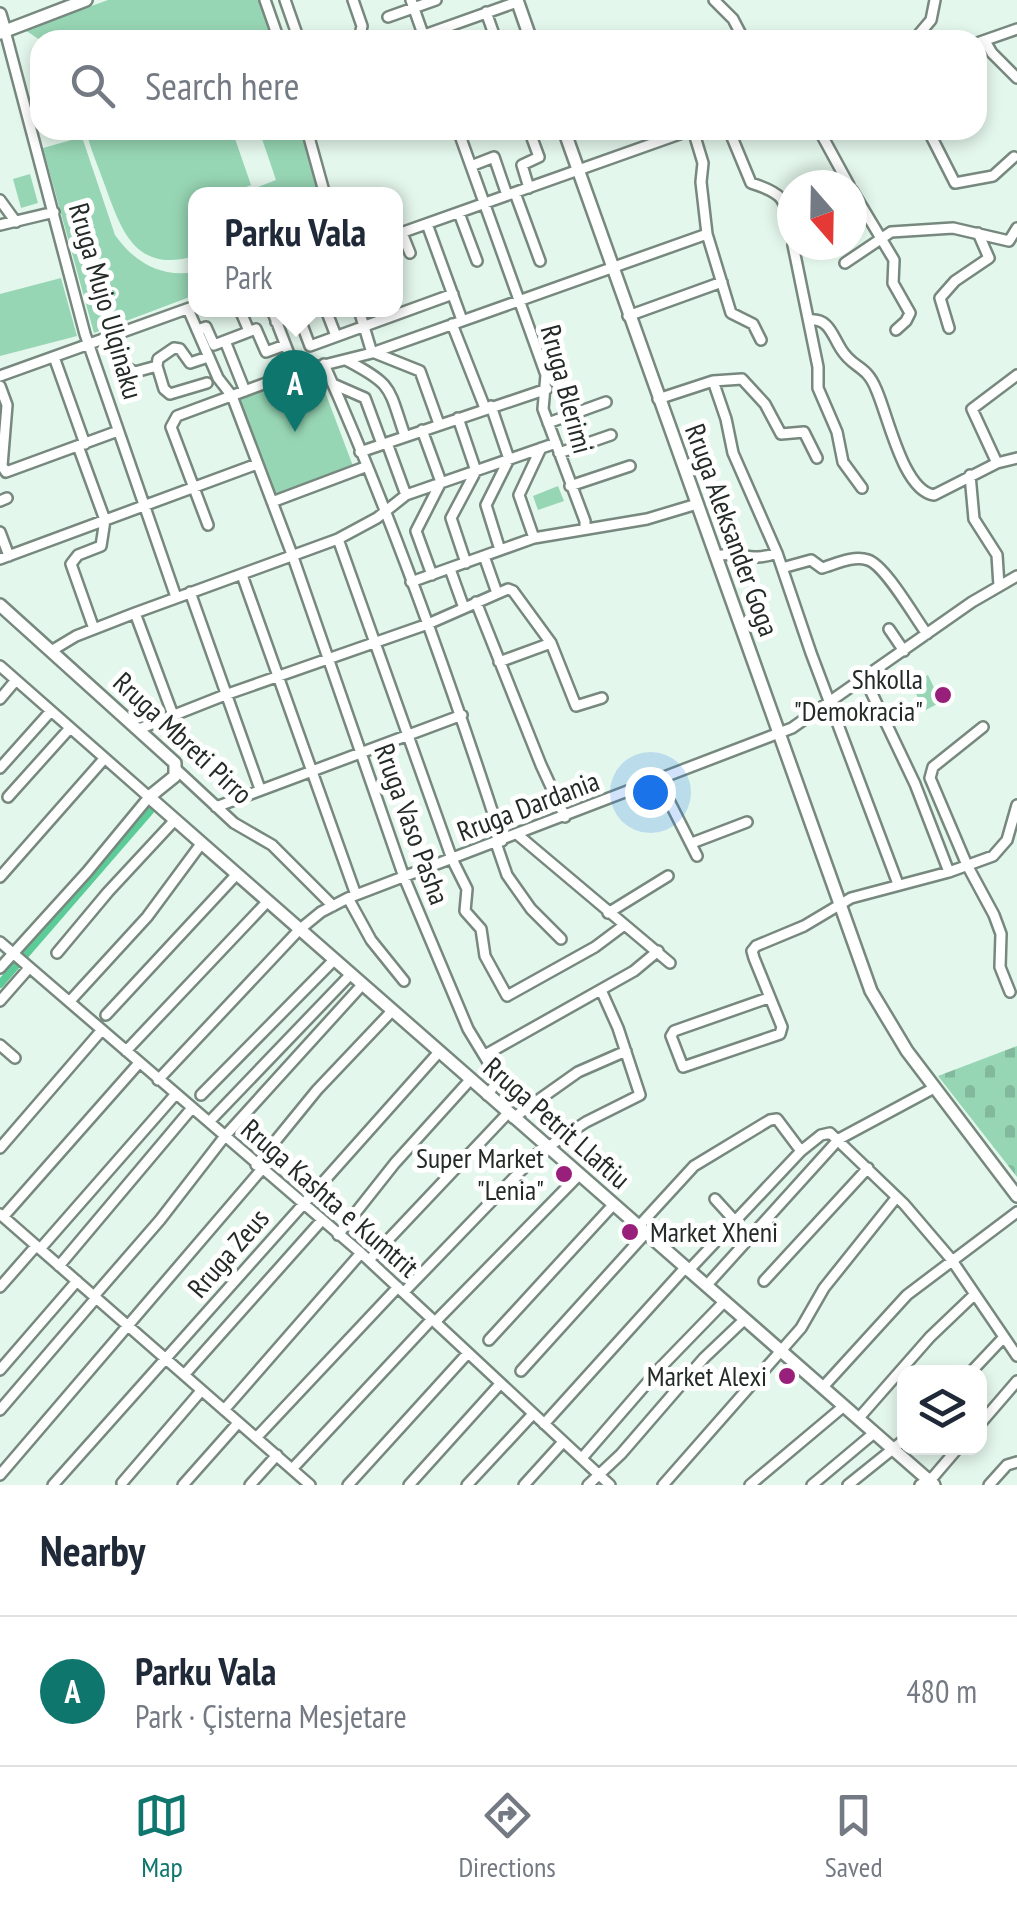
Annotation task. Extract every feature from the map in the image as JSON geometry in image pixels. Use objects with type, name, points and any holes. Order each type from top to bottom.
[{"type":"main road","points":[[2,32],[84,0]]},
{"type":"main road","points":[[517,1],[527,30]]},
{"type":"main road","name":"Rruga Mujo Ulqinaku","points":[[0,14],[2,32]]},
{"type":"main road","name":"Rruga Aleksander Goga","points":[[567,140],[876,1003],[934,1088],[1017,1196]]},
{"type":"main road","name":"Rruga Mbreti Pirro","points":[[0,605],[170,757],[177,770]]},
{"type":"main road","points":[[149,797],[177,770]]},
{"type":"main road","name":"Rruga Petrit Llaftiu","points":[[149,797],[927,1483]]},
{"type":"street","points":[[265,0],[276,30]]},
{"type":"street","points":[[285,0],[296,30]]},
{"type":"street","points":[[352,0],[361,30]]},
{"type":"street","points":[[388,17],[412,4],[436,0]]},
{"type":"street","points":[[714,0],[738,30]]},
{"type":"street","points":[[922,30],[931,20],[936,0]]},
{"type":"street","points":[[443,30],[517,1]]},
{"type":"street","points":[[412,4],[421,30]]},
{"type":"street","points":[[486,12],[492,30]]},
{"type":"street","points":[[987,40],[1017,29]]},
{"type":"street","name":"Rruga Mujo Ulqinaku","points":[[2,32],[30,129]]},
{"type":"street","points":[[987,49],[1017,78]]},
{"type":"street","name":"Rruga Mujo Ulqinaku","points":[[33,140],[89,344],[176,597]]},
{"type":"street","points":[[310,140],[322,187]]},
{"type":"street","name":"Rruga Blerimi","points":[[461,140],[546,375],[543,402],[548,423],[585,529]]},
{"type":"street","points":[[529,188],[522,165],[539,156],[533,140]]},
{"type":"street","points":[[403,233],[663,140]]},
{"type":"street","points":[[696,140],[704,162],[701,182],[707,234],[722,282],[732,312],[752,324],[761,340]]},
{"type":"street","points":[[734,140],[749,180],[777,194]]},
{"type":"street","points":[[824,140],[841,170]]},
{"type":"street","points":[[932,140],[950,180],[955,183],[993,176],[1014,157]]},
{"type":"street","points":[[470,166],[494,157],[540,260]]},
{"type":"street","points":[[0,200],[16,222]]},
{"type":"street","points":[[0,226],[54,212]]},
{"type":"street","points":[[459,212],[477,260]]},
{"type":"street","points":[[867,214],[894,260],[893,283],[910,313],[896,330]]},
{"type":"street","points":[[427,224],[453,294],[457,322],[509,459],[486,505],[500,550]]},
{"type":"street","points":[[845,264],[882,237],[929,228],[978,233],[1014,246],[1017,228]]},
{"type":"street","points":[[950,328],[940,298],[955,281],[989,258],[978,233]]},
{"type":"street","points":[[208,525],[170,427],[176,416],[296,372],[372,353],[707,234]]},
{"type":"street","points":[[403,241],[410,252]]},
{"type":"street","points":[[797,260],[818,388],[837,432],[843,462],[862,488]]},
{"type":"street","points":[[628,316],[722,282]]},
{"type":"street","points":[[403,309],[453,294]]},
{"type":"street","points":[[0,376],[188,309]]},
{"type":"street","name":"Rruga Vaso Pasha","points":[[194,317],[208,357],[232,396],[272,502],[404,876],[468,1030],[499,1080],[486,1095]]},
{"type":"street","points":[[243,317],[249,330]]},
{"type":"street","points":[[274,317],[296,372]]},
{"type":"street","points":[[276,322],[290,317]]},
{"type":"street","points":[[304,317],[310,346],[384,317]]},
{"type":"street","points":[[329,317],[336,336]]},
{"type":"street","points":[[360,317],[372,353]]},
{"type":"street","points":[[809,320],[818,319],[826,324],[849,361],[870,374],[889,430],[915,484],[925,493],[934,495],[997,463],[1017,458]]},
{"type":"street","points":[[197,330],[206,328],[214,345],[256,329],[266,352],[286,345]]},
{"type":"street","points":[[114,336],[127,368],[142,372],[158,366]]},
{"type":"street","points":[[225,340],[244,391]]},
{"type":"street","points":[[207,383],[170,394],[164,389],[158,359],[174,348],[180,349],[190,362],[208,357]]},
{"type":"street","points":[[372,353],[420,371],[439,424]]},
{"type":"street","points":[[54,357],[104,520],[101,546],[78,556],[72,564],[94,629]]},
{"type":"street","points":[[345,360],[388,386],[405,436]]},
{"type":"street","points":[[324,364],[462,715],[507,875],[531,909],[561,939]]},
{"type":"street","points":[[997,463],[972,409],[1017,375]]},
{"type":"street","points":[[658,399],[713,381],[742,379],[765,404],[780,434],[804,432],[817,458]]},
{"type":"street","points":[[713,381],[726,419],[732,454],[777,553],[898,884]]},
{"type":"street","points":[[333,384],[366,398],[406,495]]},
{"type":"street","points":[[0,386],[7,405],[2,466],[6,472],[118,431]]},
{"type":"street","points":[[360,452],[547,389]]},
{"type":"street","points":[[548,423],[606,402]]},
{"type":"street","points":[[458,418],[476,470],[451,518],[466,563]]},
{"type":"street","points":[[422,430],[441,482],[416,531],[432,575]]},
{"type":"street","points":[[51,651],[94,629],[176,597],[338,539],[406,495],[541,448],[611,435]]},
{"type":"street","points":[[534,538],[519,495],[541,448]]},
{"type":"street","points":[[0,532],[4,558],[257,464]]},
{"type":"street","points":[[570,486],[630,466]]},
{"type":"street","points":[[272,502],[365,467]]},
{"type":"street","points":[[970,476],[974,519],[997,556],[999,586]]},
{"type":"street","points":[[412,582],[534,538],[646,519],[697,504]]},
{"type":"street","points":[[338,539],[452,859],[468,889],[465,911],[480,929],[485,956],[506,996],[595,947],[623,926]]},
{"type":"street","points":[[716,556],[758,560],[777,553]]},
{"type":"street","points":[[484,556],[497,593]]},
{"type":"street","points":[[782,568],[811,560],[822,568],[852,559],[867,560],[885,573],[927,634]]},
{"type":"street","points":[[450,569],[464,608]]},
{"type":"street","points":[[242,575],[312,770],[352,896],[371,940],[404,981]]},
{"type":"street","name":"Rruga Dardania","points":[[158,1080],[299,930],[332,906],[779,734],[830,704],[1017,576]]},
{"type":"street","points":[[139,729],[225,694],[428,624],[497,593],[514,591],[551,643],[576,706],[602,698]]},
{"type":"street","points":[[190,592],[260,789]]},
{"type":"street","points":[[476,602],[565,817]]},
{"type":"street","points":[[135,613],[172,715]]},
{"type":"street","points":[[890,629],[904,651]]},
{"type":"street","points":[[499,662],[551,643]]},
{"type":"street","points":[[0,666],[149,797],[21,961],[0,1001]]},
{"type":"street","points":[[864,679],[915,784],[949,872]]},
{"type":"street","points":[[0,699],[16,680]]},
{"type":"street","points":[[0,768],[52,711]]},
{"type":"street","points":[[216,807],[462,715]]},
{"type":"street","points":[[984,727],[930,771],[967,865],[998,924],[1000,967],[1010,992]]},
{"type":"street","points":[[8,797],[70,728]]},
{"type":"street","points":[[0,877],[104,760]]},
{"type":"street","name":"Rruga Mbreti Pirro","points":[[177,770],[234,823],[272,845],[332,906]]},
{"type":"street","points":[[659,781],[696,856]]},
{"type":"street","points":[[768,998],[674,1031],[671,1036],[683,1067],[780,1034],[782,1027],[754,958],[752,950],[756,946],[804,926],[851,898],[949,872],[998,852],[1017,807]]},
{"type":"street","points":[[57,953],[174,821]]},
{"type":"street","points":[[692,843],[747,822]]},
{"type":"street","points":[[518,835],[670,963]]},
{"type":"street","points":[[70,1002],[148,917],[201,844]]},
{"type":"street","points":[[106,1015],[236,874]]},
{"type":"street","points":[[608,913],[668,876]]},
{"type":"street","points":[[126,1051],[267,902]]},
{"type":"street","name":"Rruga Kashta e Kumtrit","points":[[0,942],[365,1257],[610,1485]]},
{"type":"street","points":[[485,1056],[634,971],[658,951]]},
{"type":"street","points":[[201,1095],[333,960]]},
{"type":"street","points":[[0,968],[21,961]]},
{"type":"street","points":[[209,1122],[350,975]]},
{"type":"street","points":[[0,1410],[160,1220],[225,1136],[362,985]]},
{"type":"street","points":[[256,1438],[546,1146],[640,1096],[601,990]]},
{"type":"street","points":[[0,1475],[129,1326],[318,1090],[392,1011]]},
{"type":"street","points":[[0,1148],[101,1031]]},
{"type":"street","points":[[0,1045],[15,1058]]},
{"type":"street","points":[[224,1410],[365,1257],[510,1116],[578,1072],[626,1051]]},
{"type":"street","name":"Rruga Zeus","points":[[53,1485],[438,1052]]},
{"type":"street","points":[[138,1063],[1,1216],[310,1485]]},
{"type":"street","points":[[338,1234],[470,1080]]},
{"type":"street","points":[[706,1286],[840,1139],[934,1088]]},
{"type":"street","points":[[0,1287],[175,1095]]},
{"type":"street","points":[[59,1266],[192,1108]]},
{"type":"street","points":[[521,1371],[694,1166],[770,1120],[777,1120],[800,1151]]},
{"type":"street","points":[[544,1424],[800,1151],[830,1132],[951,1259],[1017,1356]]},
{"type":"street","points":[[764,1281],[868,1168]]},
{"type":"street","points":[[293,1468],[578,1174]]},
{"type":"street","points":[[662,1485],[801,1328],[824,1288],[896,1198]]},
{"type":"street","points":[[716,1199],[735,1220]]},
{"type":"street","points":[[489,1340],[613,1206]]},
{"type":"street","points":[[822,1387],[907,1295],[1017,1212]]},
{"type":"street","points":[[184,1375],[322,1220]]},
{"type":"street","points":[[0,1370],[76,1281]]},
{"type":"street","points":[[858,1419],[930,1336],[975,1294]]},
{"type":"street","points":[[582,1458],[725,1301]]},
{"type":"street","points":[[588,1485],[745,1319]]},
{"type":"street","points":[[977,1365],[1004,1336]]},
{"type":"street","points":[[348,1485],[468,1353]]},
{"type":"street","points":[[987,1416],[1017,1382]]},
{"type":"street","points":[[408,1485],[500,1384]]},
{"type":"street","points":[[122,1483],[202,1391]]},
{"type":"street","points":[[750,1485],[844,1406]]},
{"type":"street","points":[[467,1485],[533,1414]]},
{"type":"street","points":[[183,1485],[238,1423]]},
{"type":"street","points":[[812,1485],[874,1433]]},
{"type":"street","points":[[524,1485],[563,1442]]},
{"type":"street","points":[[848,1485],[897,1447]]},
{"type":"street","points":[[250,1485],[277,1455]]},
{"type":"street","points":[[927,1483],[952,1455]]},
{"type":"street","points":[[989,1485],[1007,1465],[1017,1462]]},
{"type":"green space","points":[[108,0],[262,0],[273,30],[30,30],[30,33],[25,30]]},
{"type":"green space","points":[[83,140],[115,235],[149,266],[171,273],[188,273],[188,298],[94,333],[43,148]]},
{"type":"green space","points":[[89,140],[235,140],[251,185],[188,187],[188,257],[157,259],[144,253],[124,231]]},
{"type":"green space","points":[[262,140],[308,140],[320,187],[258,187],[276,180]]},
{"type":"green space","points":[[30,174],[38,203],[21,208],[13,179]]},
{"type":"green space","points":[[61,278],[77,336],[0,356],[0,294]]},
{"type":"green space","points":[[316,368],[353,466],[275,496],[238,397]]},
{"type":"green space","points":[[558,486],[564,501],[538,510],[533,496]]},
{"type":"green space","points":[[928,675],[941,702],[924,711],[911,683]]},
{"type":"green space","points":[[1017,1046],[1017,1177],[938,1076]]},
{"type":"waterway","points":[[0,984],[150,811]]},
{"type":"place","name":"Parku Vala","points":[[295,432]]},
{"type":"place","name":"Shkolla \"Demokracia\"","points":[[943,695]]},
{"type":"place","name":"Super Market \"Lenia\"","points":[[564,1174]]},
{"type":"place","name":"Market Xheni","points":[[630,1232]]},
{"type":"place","name":"Market Alexi","points":[[787,1376]]}]
